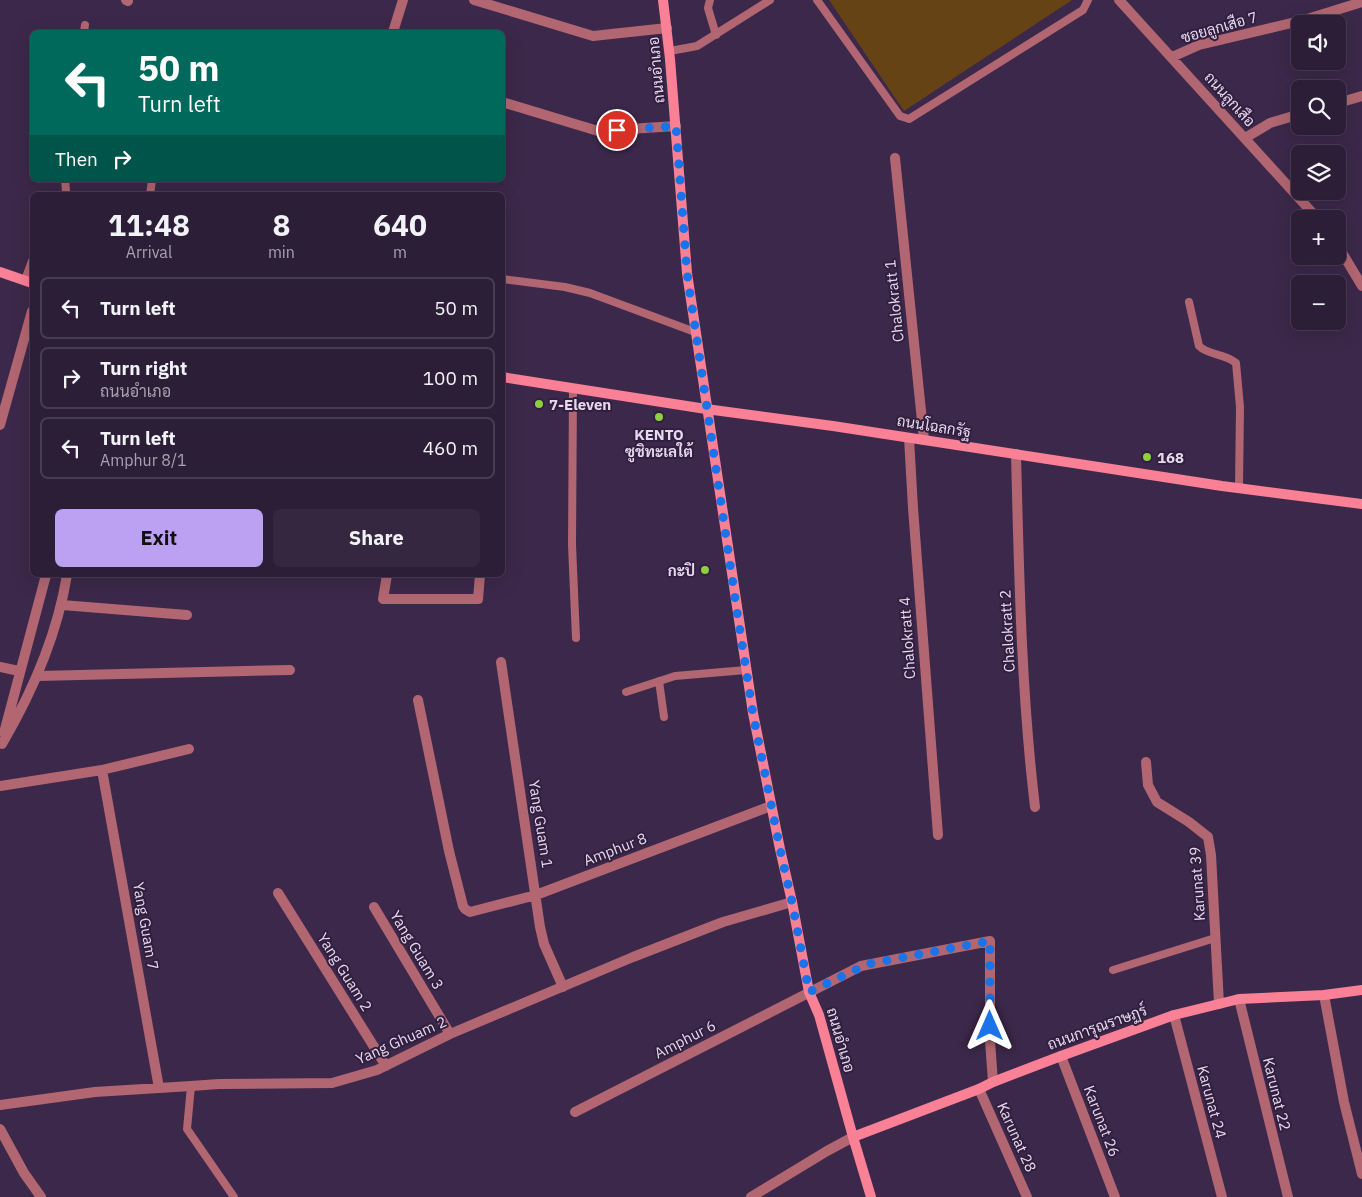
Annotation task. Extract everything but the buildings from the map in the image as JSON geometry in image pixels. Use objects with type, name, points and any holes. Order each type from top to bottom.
[{"type":"street","points":[[394,30],[403,0]]},
{"type":"street","points":[[474,0],[593,36],[667,28]]},
{"type":"street","name":"ถนนอำเภอ","points":[[663,0],[670,52],[687,273],[746,670],[771,806],[809,992],[819,1015],[872,1197]]},
{"type":"street","name":"ถนนลูกเสือ","points":[[1120,0],[1310,210]]},
{"type":"street","name":"ซอยลูกเสือ 7","points":[[1172,57],[1199,45],[1304,20],[1362,2]]},
{"type":"street","points":[[1346,101],[1362,96]]},
{"type":"street","points":[[505,103],[598,131],[676,126]]},
{"type":"street","points":[[1245,138],[1270,123],[1291,117]]},
{"type":"street","name":"Chalokratt 1","points":[[895,158],[924,440]]},
{"type":"street","points":[[1346,257],[1358,274],[1362,286]]},
{"type":"street","points":[[0,272],[29,282]]},
{"type":"street","points":[[0,425],[30,318]]},
{"type":"street","name":"ถนนโฉลกรัฐ","points":[[505,377],[706,409],[1362,504]]},
{"type":"street","name":"Chalokratt 4","points":[[909,438],[912,508],[938,835]]},
{"type":"street","name":"Chalokratt 2","points":[[1016,454],[1018,558],[1027,738],[1035,807]]},
{"type":"street","points":[[1,746],[19,671],[45,577]]},
{"type":"street","points":[[1,746],[38,676],[54,632],[62,604],[67,577]]},
{"type":"street","points":[[387,577],[383,599],[478,599],[480,577]]},
{"type":"street","points":[[62,604],[187,615]]},
{"type":"street","name":"Yang Guam 1","points":[[501,662],[543,939],[563,988]]},
{"type":"street","points":[[0,667],[19,671]]},
{"type":"street","points":[[38,676],[290,670]]},
{"type":"street","name":"Amphur 8","points":[[418,700],[449,850],[463,906],[467,911],[477,911],[536,895],[771,806]]},
{"type":"street","points":[[0,786],[102,770],[189,749]]},
{"type":"street","name":"Karunat 39","points":[[1146,762],[1148,785],[1156,802],[1190,822],[1208,836],[1211,855],[1219,1004]]},
{"type":"street","name":"Yang Guam 7","points":[[102,770],[160,1088]]},
{"type":"street","name":"Yang Guam 2","points":[[278,893],[386,1066]]},
{"type":"street","name":"Yang Ghuam 2","points":[[0,1105],[96,1092],[219,1084],[332,1083],[377,1070],[450,1034],[633,957],[723,922],[792,902]]},
{"type":"street","name":"Yang Guam 3","points":[[374,907],[450,1034]]},
{"type":"street","name":"Amphur 6","points":[[575,1112],[809,992],[868,964],[990,941],[992,1082]]},
{"type":"street","name":"ถนนการุณราษฏร์","points":[[853,1137],[979,1089],[992,1082],[1174,1015],[1238,999],[1324,995],[1362,990]]},
{"type":"street","points":[[1324,995],[1344,1102],[1362,1174]]},
{"type":"street","name":"Karunat 22","points":[[1238,999],[1288,1197]]},
{"type":"street","name":"Karunat 24","points":[[1174,1015],[1222,1197]]},
{"type":"street","name":"Karunat 26","points":[[1061,1056],[1115,1197]]},
{"type":"street","name":"Karunat 28","points":[[979,1089],[1027,1197]]},
{"type":"street","points":[[0,1129],[24,1174],[41,1197]]},
{"type":"street","points":[[751,1197],[853,1137]]},
{"type":"lane","points":[[710,0],[708,8],[716,35]]},
{"type":"lane","points":[[670,52],[697,46],[770,0]]},
{"type":"lane","points":[[817,0],[900,116],[909,119],[1083,10],[1088,0]]},
{"type":"lane","points":[[505,279],[590,292],[695,332]]},
{"type":"lane","points":[[1190,302],[1199,346],[1208,352],[1232,359],[1236,363],[1240,407],[1239,487]]},
{"type":"lane","points":[[573,388],[572,545],[576,638]]},
{"type":"lane","points":[[626,692],[675,676],[746,670]]},
{"type":"lane","points":[[659,681],[664,717]]},
{"type":"lane","points":[[1113,970],[1215,938]]},
{"type":"lane","points":[[191,1086],[188,1129],[234,1197]]},
{"type":"shaded area","points":[[829,0],[1072,0],[904,111]]},
{"type":"place","name":"7-Eleven","points":[[539,404]]},
{"type":"place","name":"KENTO ซูชิทะเลใต้","points":[[659,417]]},
{"type":"place","name":"168","points":[[1147,457]]},
{"type":"place","name":"กะปิ","points":[[705,570]]},
{"type":"route","points":[[617,130],[676,126],[687,273],[738,618],[753,714],[809,992],[868,964],[990,941],[990,1026]]}]
